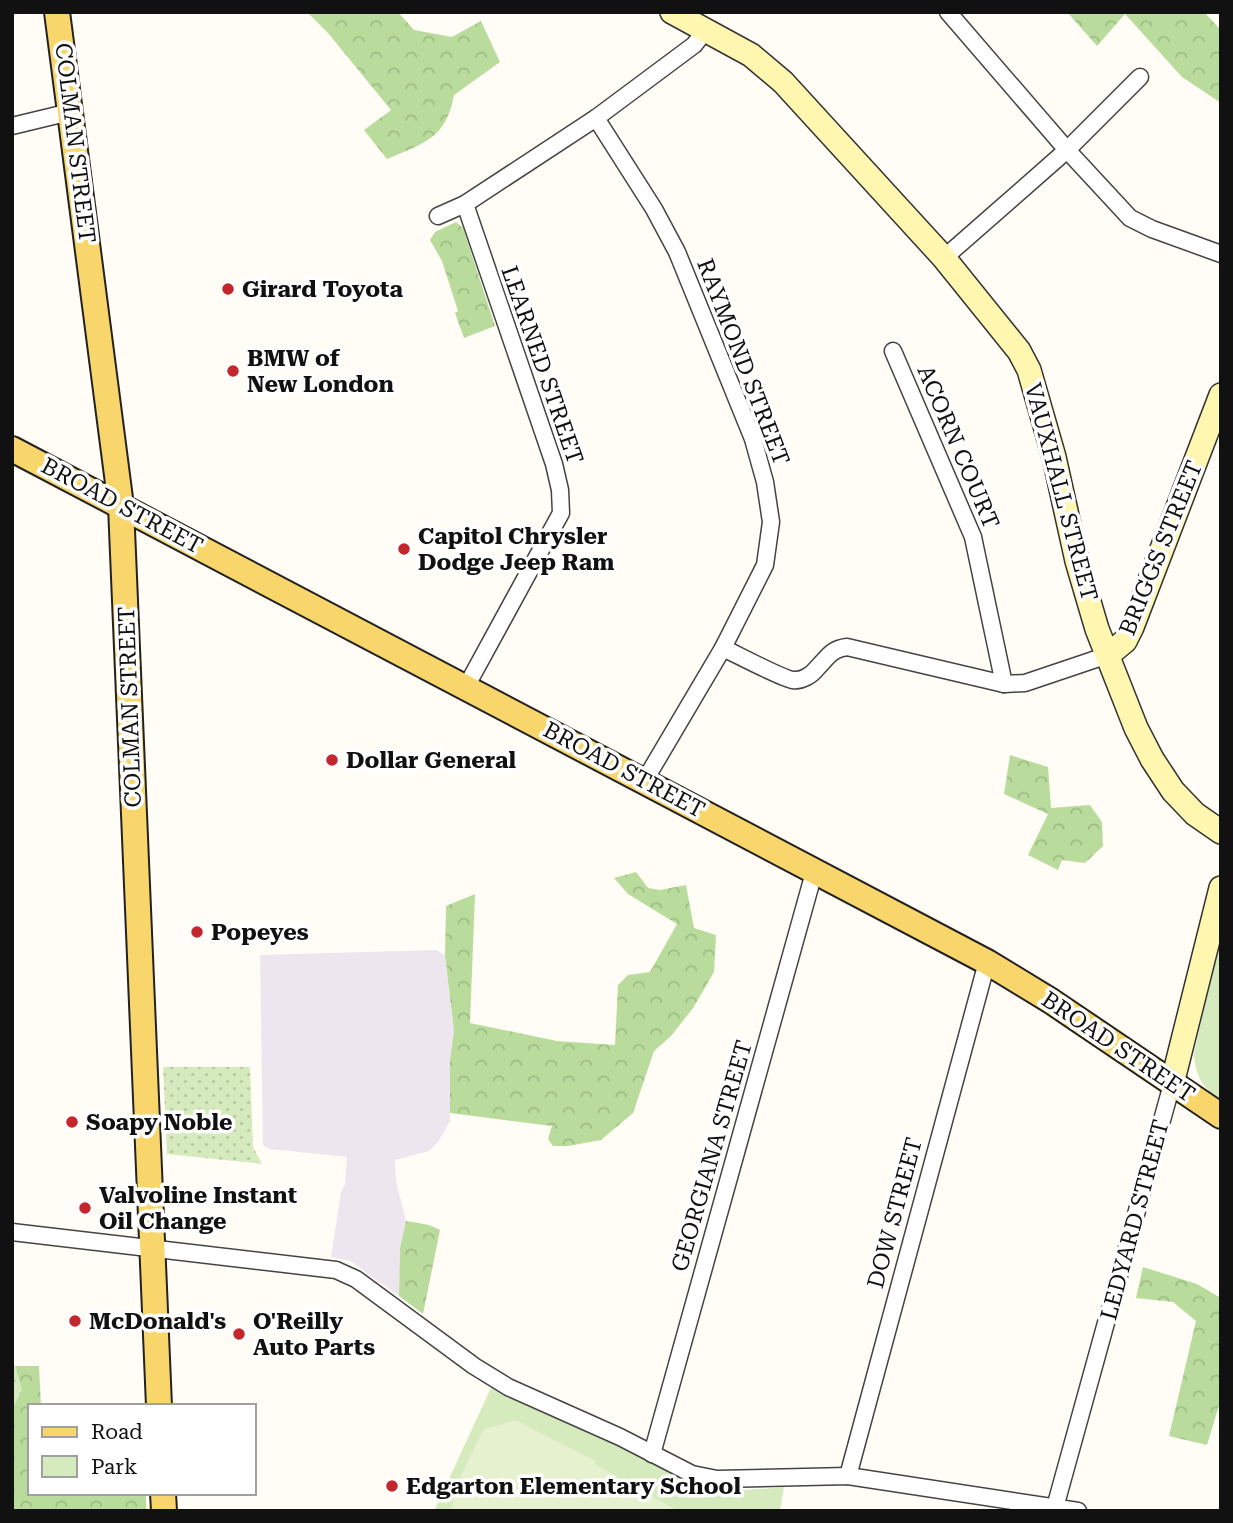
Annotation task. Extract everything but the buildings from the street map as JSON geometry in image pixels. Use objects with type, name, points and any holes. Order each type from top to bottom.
[{"type":"main road","name":"COLMAN STREET","points":[[57,12],[121,506],[159,1404]]},
{"type":"main road","name":"BROAD STREET","points":[[12,449],[987,961],[1221,1116]]},
{"type":"street","name":"VAUXHALL STREET","points":[[672,12],[751,55],[783,82],[944,258],[1019,351],[1029,370],[1054,457],[1077,561],[1097,629],[1136,728],[1157,768],[1186,805],[1221,832]]},
{"type":"street","points":[[948,12],[1067,150],[1130,218],[1152,229],[1221,254]]},
{"type":"street","points":[[438,216],[465,204],[596,118],[694,45],[706,30]]},
{"type":"street","points":[[944,258],[1067,150],[1140,77]]},
{"type":"street","points":[[12,126],[71,111]]},
{"type":"street","name":"RAYMOND STREET","points":[[596,118],[654,209],[677,252],[753,439],[765,482],[771,522],[765,565],[723,648],[645,780]]},
{"type":"street","name":"LEARNED STREET","points":[[465,204],[554,464],[560,490],[561,513],[466,687]]},
{"type":"street","name":"ACORN COURT","points":[[893,351],[973,537],[1004,684]]},
{"type":"street","name":"BRIGGS STREET","points":[[1108,655],[1125,641],[1132,627],[1221,395]]},
{"type":"street","points":[[723,648],[792,680],[804,678],[816,670],[836,648],[847,647],[1004,684],[1025,683],[1108,655]]},
{"type":"street","name":"GEORGIANA STREET","points":[[652,1454],[815,870]]},
{"type":"street","name":"LEDYARD STREET","points":[[1055,1509],[1171,1084],[1221,888]]},
{"type":"street","name":"DOW STREET","points":[[848,1475],[987,961]]},
{"type":"street","points":[[12,1232],[336,1270],[355,1279],[474,1366],[508,1387],[620,1437],[692,1474],[717,1479],[848,1475],[1078,1511]]},
{"type":"shaded area","points":[[436,950],[445,955],[454,1031],[450,1060],[450,1121],[438,1142],[429,1151],[395,1160],[396,1181],[406,1221],[400,1248],[399,1296],[350,1261],[331,1257],[341,1192],[345,1184],[347,1157],[269,1149],[263,1145],[260,955]]},
{"type":"green space","points":[[307,12],[398,12],[414,30],[452,37],[481,21],[500,62],[454,95],[445,121],[431,138],[387,159],[364,130],[391,110],[328,33]]},
{"type":"green space","points":[[1067,12],[1204,12],[1221,30],[1221,103],[1182,77],[1125,14],[1097,46]]},
{"type":"green space","points":[[456,222],[463,228],[495,326],[464,338],[442,261],[430,240],[435,232]]},
{"type":"green space","points":[[1010,755],[1048,767],[1051,808],[1090,805],[1102,822],[1103,846],[1085,863],[1062,860],[1058,870],[1028,855],[1048,814],[1004,794]]},
{"type":"green space","points":[[636,872],[648,888],[660,890],[686,885],[694,928],[716,935],[714,972],[693,1008],[671,1036],[654,1051],[633,1113],[601,1140],[553,1146],[548,1139],[552,1126],[450,1113],[450,1060],[454,1031],[445,955],[446,906],[475,894],[470,1023],[557,1041],[615,1045],[618,985],[628,975],[650,972],[677,924],[628,894],[614,878]]},
{"type":"green space","points":[[1221,934],[1221,1100],[1209,1091],[1201,1080],[1194,1053]]},
{"type":"green space","points":[[163,1067],[250,1067],[253,1147],[262,1164],[167,1154]]},
{"type":"green space","points":[[406,1221],[440,1230],[423,1314],[399,1296],[400,1248]]},
{"type":"green space","points":[[1143,1267],[1197,1284],[1221,1298],[1221,1399],[1207,1445],[1169,1436],[1196,1321],[1173,1302],[1136,1298]]},
{"type":"green space","points":[[12,1366],[15,1366],[22,1390],[12,1409]]},
{"type":"green space","points":[[15,1366],[39,1366],[41,1404],[28,1404],[28,1495],[146,1495],[146,1511],[12,1511],[12,1409],[21,1390]]},
{"type":"green space","points":[[491,1388],[590,1429],[666,1471],[698,1484],[732,1490],[784,1487],[780,1511],[434,1511]]},
{"type":"green space","points":[[515,1420],[595,1461],[596,1465],[678,1511],[451,1511],[457,1484],[484,1429]]},
{"type":"place","name":"Girard Toyota","points":[[228,289]]},
{"type":"place","name":"BMW of New London","points":[[233,371]]},
{"type":"place","name":"Capitol Chrysler Dodge Jeep Ram","points":[[404,549]]},
{"type":"place","name":"Dollar General","points":[[332,760]]},
{"type":"place","name":"Popeyes","points":[[197,932]]},
{"type":"place","name":"Soapy Noble","points":[[72,1122]]},
{"type":"place","name":"Valvoline Instant Oil Change","points":[[85,1208]]},
{"type":"place","name":"McDonald's","points":[[75,1321]]},
{"type":"place","name":"O'Reilly Auto Parts","points":[[239,1334]]},
{"type":"place","name":"Edgarton Elementary School","points":[[392,1486]]}]
